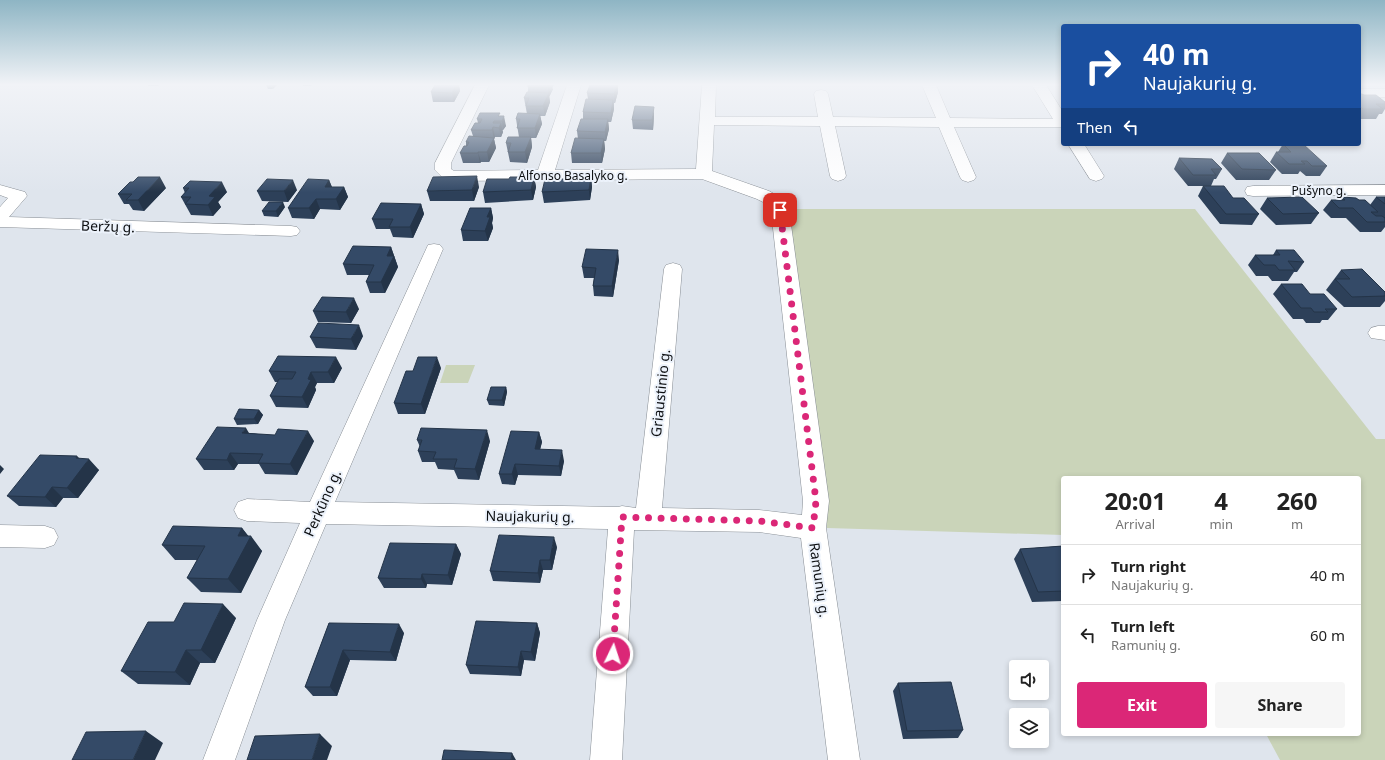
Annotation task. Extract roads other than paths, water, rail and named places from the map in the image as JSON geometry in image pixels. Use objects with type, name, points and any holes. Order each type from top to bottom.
[{"type":"street","name":"Alfonso Basalyko g.","points":[[464,120],[443,163],[443,170],[450,176],[704,174],[763,195],[775,202],[780,210]]},
{"type":"street","points":[[545,175],[563,120]]},
{"type":"street","points":[[704,174],[708,120]]},
{"type":"street","points":[[764,120],[1061,123]]},
{"type":"street","points":[[827,121],[838,176]]},
{"type":"street","points":[[944,122],[968,177]]},
{"type":"street","points":[[1077,146],[1096,176]]},
{"type":"street","points":[[0,190],[19,196],[0,216]]},
{"type":"street","name":"Pušyno g.","points":[[1253,191],[1385,190]]},
{"type":"street","name":"Ramunių g.","points":[[780,210],[816,501],[813,528],[844,760]]},
{"type":"street","name":"Beržų g.","points":[[0,222],[215,230],[291,231]]},
{"type":"street","name":"Perkūno g.","points":[[219,760],[271,620],[434,249]]},
{"type":"street","name":"Griaustinio g.","points":[[606,760],[635,518],[673,269]]},
{"type":"street","name":"Naujakurių g.","points":[[248,510],[318,513],[759,521],[813,528]]},
{"type":"street","points":[[0,536],[45,537]]}]
